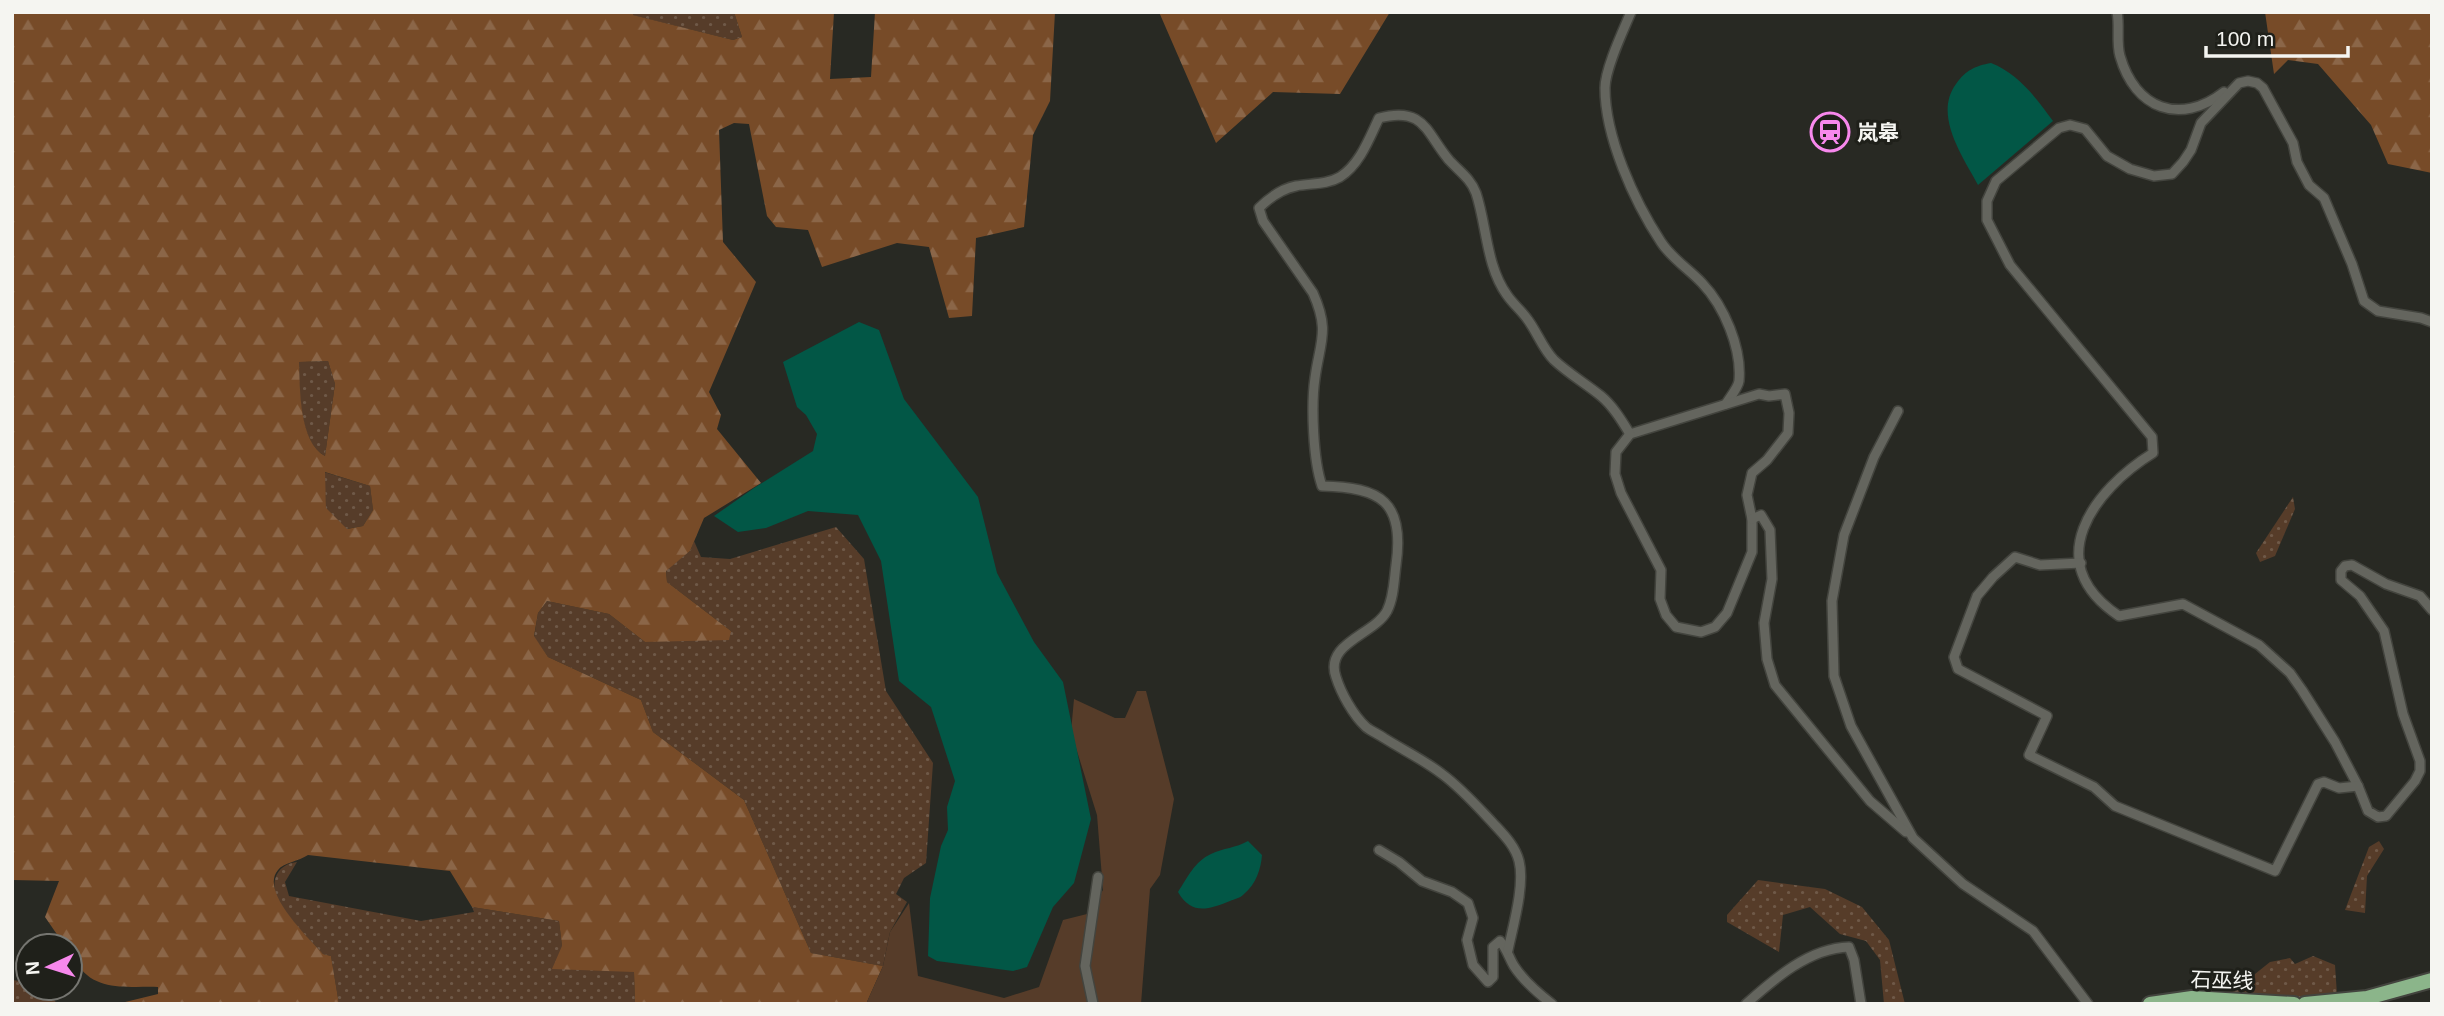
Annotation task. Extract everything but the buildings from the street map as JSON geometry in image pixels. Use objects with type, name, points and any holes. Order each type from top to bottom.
[{"type":"highway","points":[[2305,1004],[2367,998],[2432,981]]},
{"type":"highway","name":"石巫线","points":[[2150,1004],[2192,998],[2294,1004]]},
{"type":"street","points":[[1631,12],[1605,86],[1615,142],[1627,181],[1663,245],[1703,284],[1717,303],[1730,330],[1738,360],[1739,383],[1726,404]]},
{"type":"street","points":[[2117,12],[2119,54],[2132,83],[2147,100],[2161,107],[2183,110],[2205,105],[2240,79],[2263,88],[2293,143],[2297,162],[2309,185],[2324,198],[2352,264],[2364,301],[2378,311],[2432,322]]},
{"type":"street","points":[[2248,81],[2239,83],[2201,124],[2191,150],[2172,174],[2154,176],[2130,169],[2107,156],[2085,129],[2070,125],[2054,132],[2001,176],[1989,194],[1987,220],[2010,265],[2116,396],[2147,429],[2154,442],[2153,453],[2129,468],[2104,493],[2090,512],[2082,532],[2081,563],[2086,581],[2101,604],[2119,616],[2183,604],[2259,645],[2290,673],[2302,690],[2335,742],[2368,811],[2378,817],[2385,816],[2416,781],[2420,761],[2403,714],[2384,631],[2360,596],[2341,580],[2341,571],[2345,566],[2352,565],[2386,583],[2420,596],[2432,610]]},
{"type":"street","points":[[1508,950],[1520,881],[1519,860],[1509,841],[1469,797],[1442,774],[1366,727],[1348,702],[1335,675],[1334,661],[1342,648],[1377,624],[1389,606],[1398,554],[1396,523],[1390,508],[1381,497],[1352,486],[1322,486],[1317,472],[1314,407],[1315,378],[1324,336],[1319,306],[1313,293],[1263,221],[1259,208],[1270,197],[1283,191],[1296,186],[1328,182],[1341,176],[1360,157],[1379,118],[1393,114],[1408,116],[1421,123],[1447,158],[1469,180],[1475,192],[1490,252],[1507,296],[1527,318],[1551,357],[1574,378],[1601,396],[1630,434]]},
{"type":"street","points":[[1759,394],[1785,394],[1789,413],[1788,433],[1767,460],[1752,473],[1747,495],[1752,519],[1752,552],[1727,614],[1715,627],[1701,632],[1676,626],[1666,615],[1660,599],[1661,570],[1621,494],[1615,474],[1616,452],[1630,434],[1759,394]]},
{"type":"street","points":[[1898,411],[1874,457],[1844,535],[1832,601],[1834,676],[1851,726],[1913,838]]},
{"type":"street","points":[[1752,519],[1761,514],[1770,530],[1772,579],[1764,623],[1767,659],[1775,685],[1870,801],[1963,884],[2033,931],[2088,1004]]},
{"type":"street","points":[[2081,563],[2040,565],[2015,557],[1977,596],[1954,657],[1958,669],[2048,716],[2029,754],[2094,787],[2115,806],[2275,871],[2318,784],[2324,782],[2339,788],[2358,786]]},
{"type":"street","points":[[1379,850],[1422,881],[1452,892],[1468,903],[1473,918],[1467,940],[1473,965],[1488,982],[1493,977],[1493,947],[1500,941],[1521,975],[1552,1004]]},
{"type":"street","points":[[1093,1004],[1085,966],[1098,877]]},
{"type":"street","points":[[1746,1004],[1781,973],[1833,947],[1849,947],[1854,960],[1861,1004]]},
{"type":"shaded area","points":[[633,12],[734,12],[742,37],[733,40],[632,15]]},
{"type":"shaded area","points":[[1991,63],[2018,80],[2053,121],[1978,185],[1958,149],[1949,122],[1948,109],[1950,96],[1963,75],[1976,67]]},
{"type":"shaded area","points":[[859,322],[879,330],[904,399],[978,497],[997,573],[1034,642],[1063,682],[1091,819],[1074,883],[1053,907],[1027,967],[1013,971],[937,961],[928,956],[930,898],[941,846],[948,830],[947,807],[955,781],[931,707],[899,681],[881,561],[858,515],[808,511],[766,528],[738,532],[714,516],[813,451],[817,434],[806,415],[797,407],[783,362]]},
{"type":"shaded area","points":[[328,361],[335,384],[325,456],[316,449],[305,427],[298,362]]},
{"type":"shaded area","points":[[324,472],[370,486],[373,510],[363,526],[346,529],[326,509]]},
{"type":"shaded area","points":[[2293,497],[2295,509],[2275,556],[2260,562],[2256,553]]},
{"type":"shaded area","points":[[836,527],[864,559],[886,691],[933,763],[926,863],[904,878],[896,894],[907,902],[890,932],[883,966],[811,953],[744,800],[653,732],[641,700],[548,657],[534,637],[538,613],[547,601],[609,614],[645,642],[731,631],[667,582],[666,570],[690,551],[694,541],[701,557],[730,559]]},
{"type":"shaded area","points":[[1137,691],[1146,691],[1174,799],[1160,875],[1150,889],[1141,1004],[866,1004],[883,966],[890,932],[909,903],[918,976],[1004,998],[1039,987],[1063,920],[1087,914],[1103,890],[1097,815],[1071,732],[1074,699],[1115,718],[1125,718]]},
{"type":"shaded area","points":[[1248,841],[1262,855],[1257,876],[1243,895],[1207,908],[1194,907],[1183,899],[1178,892],[1200,861],[1216,852]]},
{"type":"shaded area","points":[[2379,841],[2384,849],[2367,876],[2365,913],[2345,910],[2369,847]]},
{"type":"shaded area","points":[[297,862],[285,882],[289,896],[421,921],[474,912],[472,907],[559,921],[562,946],[634,972],[635,1004],[339,1004],[331,956],[323,954],[297,926],[282,908],[275,893],[278,873],[282,868]]},
{"type":"shaded area","points":[[1758,880],[1825,889],[1862,907],[1889,940],[1905,1004],[1884,1004],[1880,960],[1866,941],[1840,934],[1810,907],[1783,915],[1779,952],[1727,922],[1727,915]]},
{"type":"shaded area","points":[[2313,956],[2335,965],[2337,995],[2301,999],[2199,996],[2211,978],[2250,978],[2270,962],[2290,958],[2295,964]]},
{"type":"shaded area","points":[[12,980],[14,1002],[57,1004],[12,1004]]},
{"type":"green space","points":[[12,12],[633,12],[633,15],[733,40],[742,37],[734,12],[834,12],[830,79],[871,77],[875,12],[1055,12],[1050,101],[1033,135],[1024,227],[976,238],[972,316],[949,318],[929,247],[897,243],[822,267],[808,230],[776,227],[767,216],[749,124],[734,123],[719,130],[723,242],[756,282],[709,392],[721,415],[717,429],[761,483],[704,518],[690,551],[666,571],[667,582],[731,631],[729,640],[645,642],[609,614],[547,601],[538,613],[534,636],[548,657],[641,700],[653,732],[744,800],[811,953],[883,966],[866,1004],[635,1004],[634,972],[552,969],[562,946],[559,921],[472,907],[450,871],[308,855],[278,870],[274,879],[275,890],[280,902],[298,926],[323,954],[331,956],[339,1004],[117,1004],[158,994],[158,987],[115,986],[104,984],[86,974],[84,932],[55,932],[45,917],[59,881],[12,880]],"holes":[[[328,361],[335,384],[325,456],[316,449],[306,427],[299,362]],[[325,472],[370,486],[373,510],[363,526],[347,529],[326,508]]]},
{"type":"green space","points":[[1159,12],[1390,12],[1340,94],[1273,92],[1216,143]]},
{"type":"green space","points":[[2265,12],[2432,12],[2432,173],[2388,164],[2371,125],[2318,64],[2288,60],[2274,74]]},
{"type":"place","name":"岚皋","points":[[1830,132]]}]
